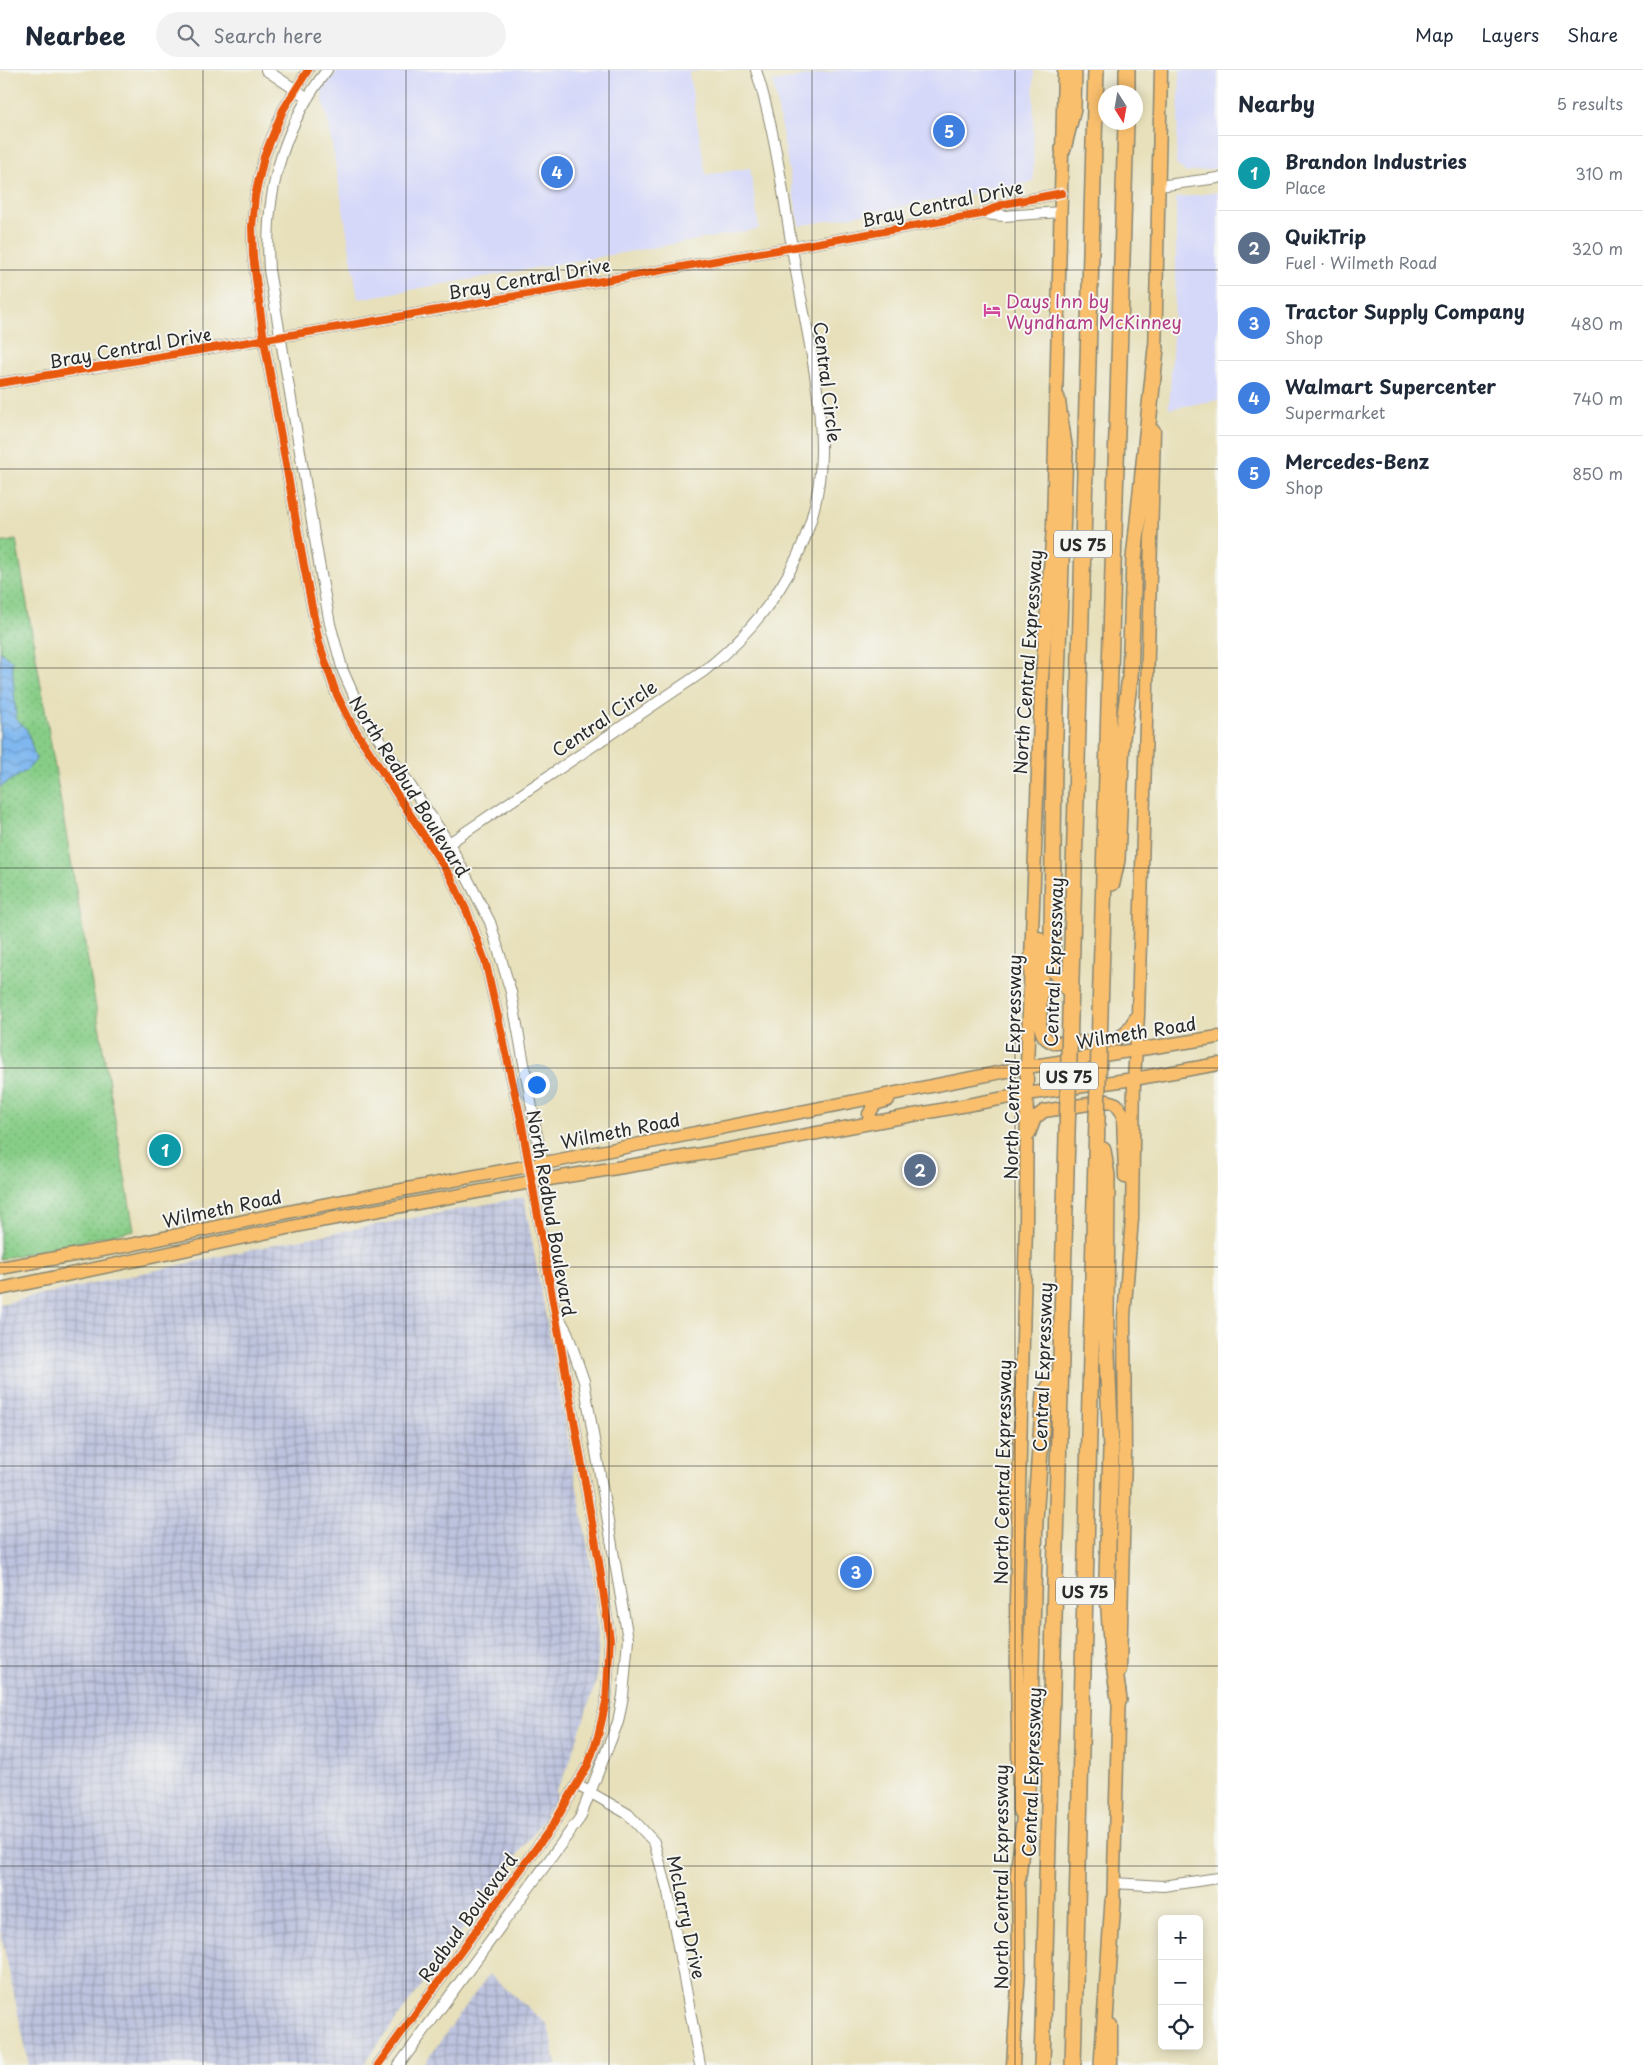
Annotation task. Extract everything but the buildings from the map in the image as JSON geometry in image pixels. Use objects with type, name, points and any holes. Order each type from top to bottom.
[{"type":"highway","points":[[1063,149],[1073,108],[1074,70]]},
{"type":"highway","name":"Central Expressway","points":[[1042,2065],[1096,70]]},
{"type":"highway","points":[[1127,70],[1127,85]]},
{"type":"highway","name":"US 75","points":[[1072,2065],[1126,130]]},
{"type":"highway","points":[[1104,924],[1117,860],[1122,738],[1130,677],[1134,559],[1156,348]]},
{"type":"highway","points":[[1057,398],[1065,452],[1054,763],[1053,969],[1071,992]]},
{"type":"highway","points":[[1097,1118],[1107,1176],[1106,1329],[1111,1450],[1107,1576],[1111,1643],[1119,1700]]},
{"type":"highway","points":[[1018,1878],[1028,1781],[1035,1519],[1044,1394],[1061,1372]]},
{"type":"highway","points":[[1102,2065],[1113,1901]]},
{"type":"main road","name":"North Central Expressway","points":[[1012,2065],[1018,1970],[1019,1781],[1016,1601],[1027,1138],[1026,1094],[1041,691],[1051,575],[1064,70]]},
{"type":"main road","points":[[1111,2065],[1113,1901],[1125,1454],[1124,1317],[1132,1219],[1134,1079],[1138,1015],[1156,348],[1161,70]]},
{"type":"main road","points":[[1034,903],[1042,963],[1040,1025],[1046,1040],[1054,1043],[1112,1041],[1126,1033],[1138,1015]]},
{"type":"main road","name":"Wilmeth Road","points":[[0,1268],[166,1238],[322,1205],[1027,1067],[1218,1037]]},
{"type":"main road","name":"Wilmeth Road","points":[[0,1289],[324,1220],[531,1182],[720,1151],[1026,1094],[1134,1079],[1218,1064]]},
{"type":"main road","points":[[870,1123],[869,1114],[875,1104],[941,1090],[968,1079]]},
{"type":"main road","points":[[1027,1138],[1035,1118],[1044,1111],[1108,1100],[1116,1104],[1124,1114],[1124,1174],[1132,1219]]},
{"type":"main road","points":[[717,1129],[720,1151]]},
{"type":"main road","points":[[166,1238],[170,1253]]},
{"type":"street","points":[[266,70],[308,98]]},
{"type":"street","name":"North Redbud Boulevard","points":[[308,70],[295,88],[273,131],[265,156],[254,205],[252,256],[264,340],[316,631],[333,684],[352,725],[436,852],[468,912],[486,964],[529,1166],[597,1552],[610,1639],[607,1693],[602,1724],[588,1765],[577,1785]]},
{"type":"street","name":"North Redbud Boulevard","points":[[327,70],[308,98],[286,142],[276,172],[270,201],[267,240],[269,270],[279,337],[330,624],[346,679],[369,725],[449,843],[490,922],[506,974],[542,1163],[531,1182]]},
{"type":"street","name":"Central Circle","points":[[436,852],[718,660],[760,618],[792,569],[813,514],[821,453],[819,413],[767,107],[756,70]]},
{"type":"street","points":[[1159,186],[1218,178]]},
{"type":"street","name":"Bray Central Drive","points":[[0,383],[264,340],[792,248],[981,214],[1004,204],[1062,193]]},
{"type":"street","name":"Bray Central Drive","points":[[981,214],[1004,216],[1061,212]]},
{"type":"street","points":[[292,500],[307,498]]},
{"type":"street","points":[[333,684],[346,679]]},
{"type":"street","name":"North Redbud Boulevard","points":[[554,1309],[567,1332],[584,1380],[628,1640],[623,1696],[618,1722],[591,1793]]},
{"type":"street","name":"McLarry Drive","points":[[577,1785],[628,1814],[654,1842],[668,1892],[700,2065]]},
{"type":"street","name":"Redbud Boulevard","points":[[378,2065],[553,1825],[577,1785]]},
{"type":"street","name":"Redbud Boulevard","points":[[399,2065],[572,1830],[584,1811],[591,1793]]},
{"type":"street","points":[[1114,1883],[1171,1886],[1218,1878]]},
{"type":"shaded area","points":[[338,70],[701,70],[689,73],[706,175],[750,168],[759,229],[358,299],[330,131],[321,91]]},
{"type":"shaded area","points":[[840,70],[1034,70],[1033,182],[799,226],[773,82]]},
{"type":"shaded area","points":[[1180,70],[1218,70],[1218,168],[1186,173],[1176,164]]},
{"type":"shaded area","points":[[1218,192],[1218,400],[1169,409],[1176,278],[1176,198]]},
{"type":"shaded area","points":[[524,1197],[593,1575],[599,1645],[596,1682],[568,1767],[556,1790],[557,1797],[541,1823],[363,2065],[29,2065],[0,1929],[0,1304],[281,1243]]},
{"type":"shaded area","points":[[489,1974],[548,2025],[556,2065],[423,2065]]},
{"type":"green space","points":[[16,540],[134,1230],[0,1259],[0,543]]},
{"type":"water","points":[[0,652],[12,661],[16,719],[27,730],[36,760],[27,770],[0,787]]},
{"type":"cycle path","points":[[308,70],[283,110],[264,157],[255,196],[252,227],[253,256],[264,340],[303,561],[319,643],[336,693],[352,725],[450,876],[467,912],[486,964],[521,1120],[599,1562],[610,1639],[606,1702],[598,1736],[588,1765],[553,1825],[378,2065]]},
{"type":"cycle path","points":[[0,383],[369,322],[981,214],[1004,204],[1062,193]]},
{"type":"place","name":"Mercedes-Benz","points":[[949,131]]},
{"type":"place","name":"Walmart Supercenter","points":[[557,172]]},
{"type":"place","name":"Days Inn by Wyndham McKinney","points":[[992,310]]},
{"type":"place","name":"Brandon Industries","points":[[165,1150]]},
{"type":"place","name":"QuikTrip","points":[[920,1170]]},
{"type":"place","name":"Tractor Supply Company","points":[[856,1572]]}]
